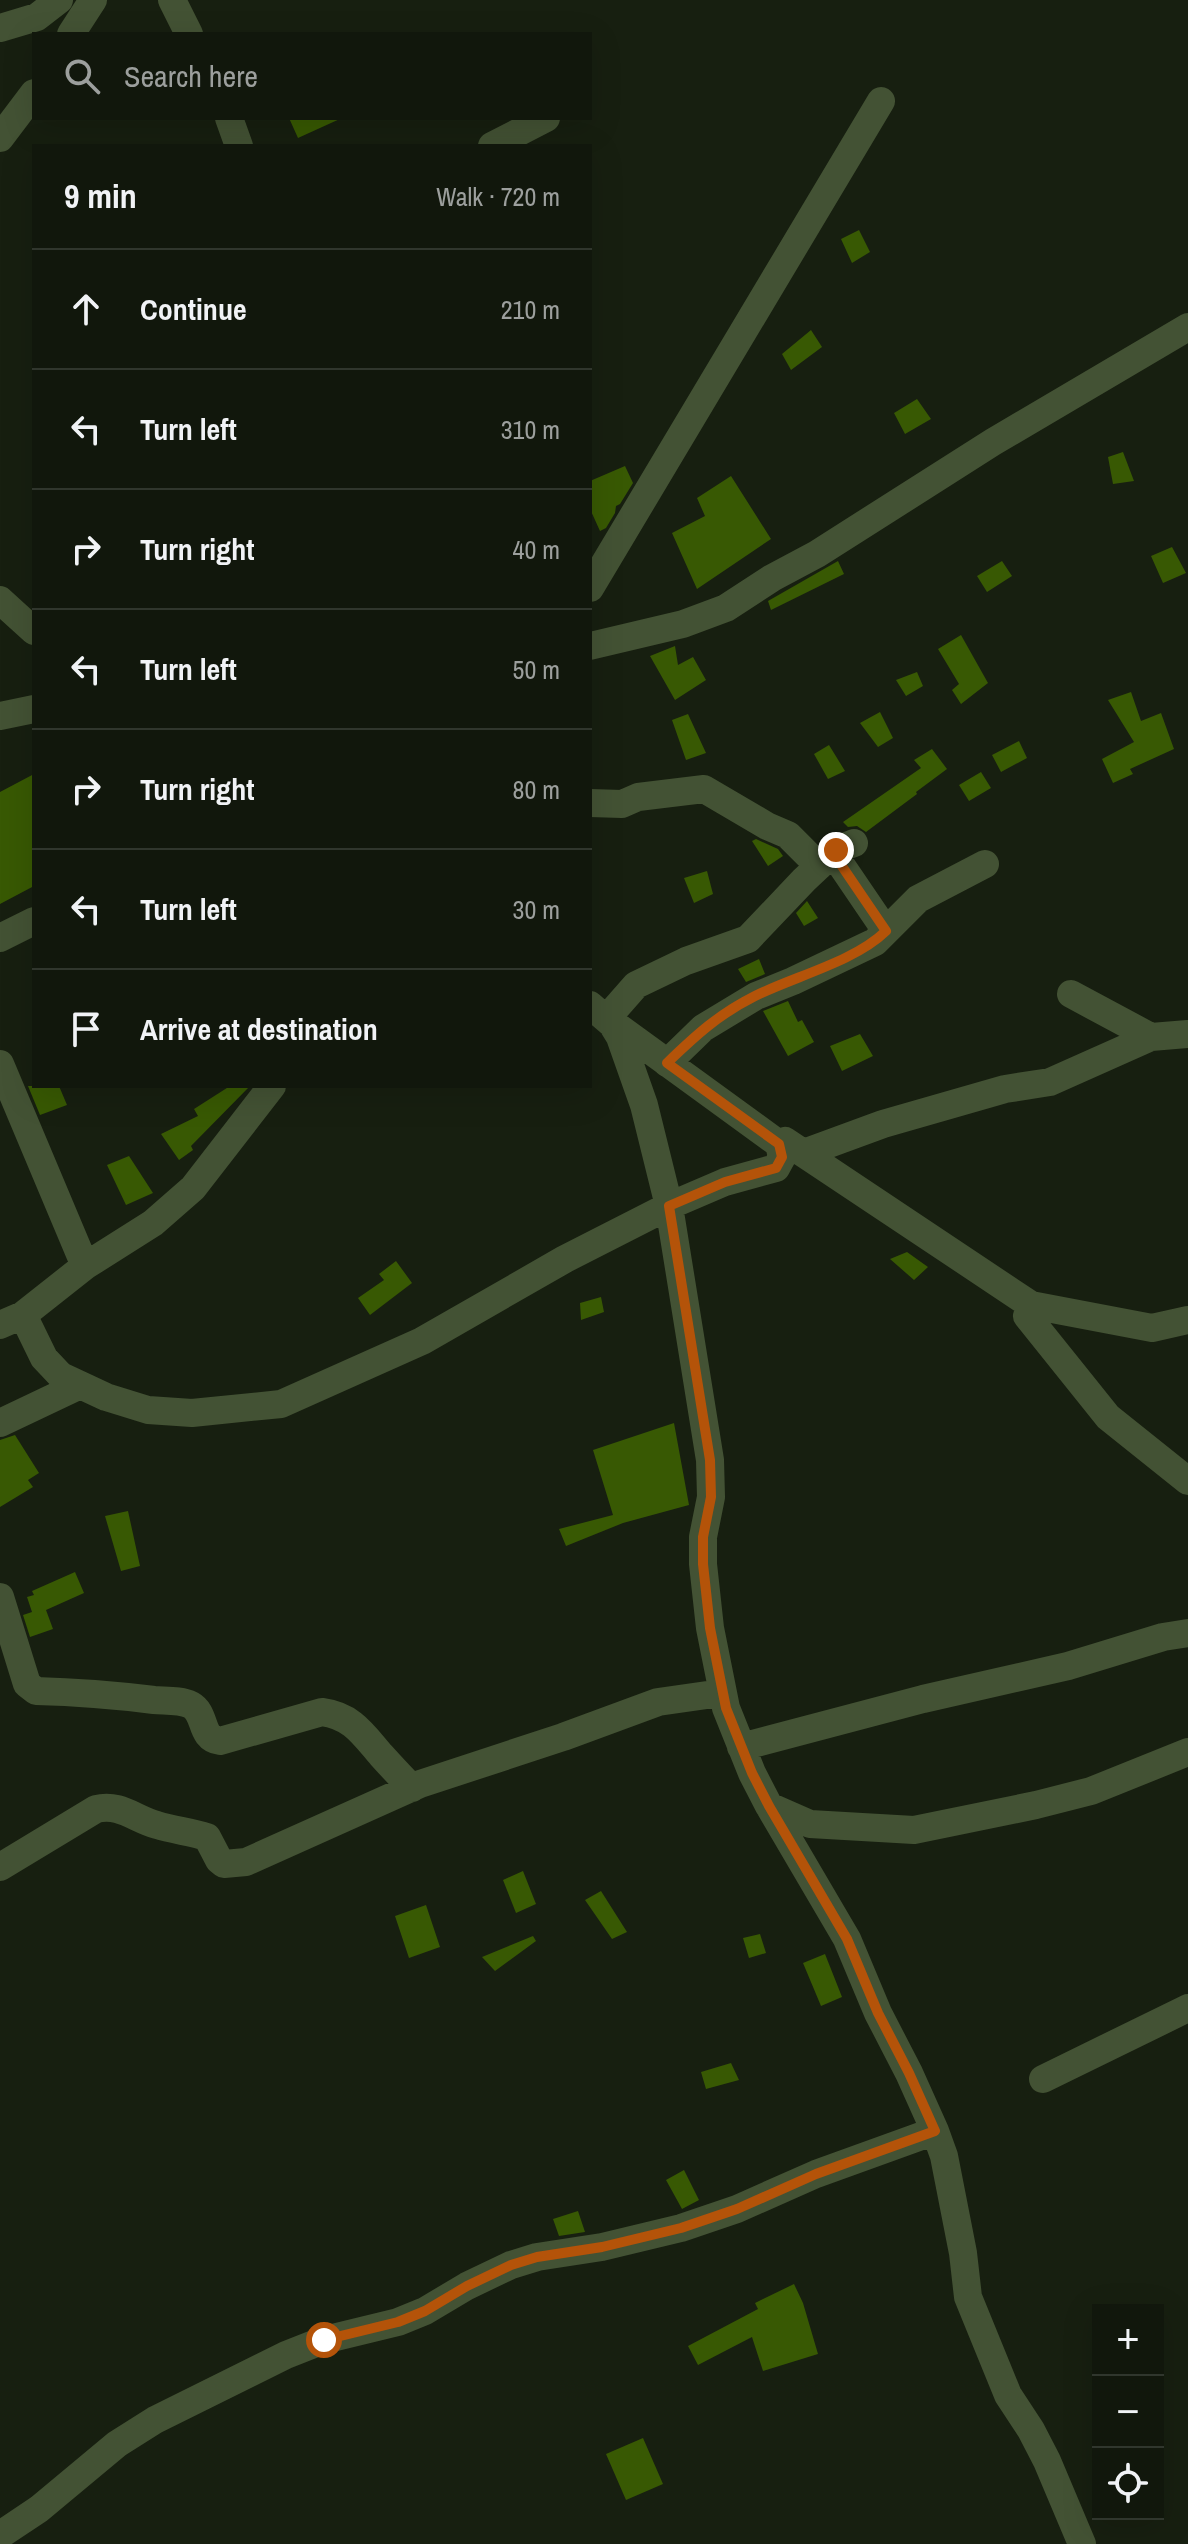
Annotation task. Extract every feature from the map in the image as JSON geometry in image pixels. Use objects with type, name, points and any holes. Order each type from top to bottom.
[{"type":"street","points":[[0,28],[37,17],[59,0]]},
{"type":"street","points":[[72,32],[93,0]]},
{"type":"street","points":[[172,0],[188,32]]},
{"type":"street","points":[[0,138],[32,96]]},
{"type":"street","points":[[592,585],[881,101]]},
{"type":"street","points":[[230,120],[238,144]]},
{"type":"street","points":[[496,144],[542,120]]},
{"type":"street","points":[[592,646],[683,624],[726,608],[993,442],[1188,327]]},
{"type":"street","points":[[0,600],[32,629]]},
{"type":"street","points":[[0,716],[32,709]]},
{"type":"street","points":[[592,803],[622,804],[638,797],[704,789],[767,826],[835,854],[886,931]]},
{"type":"street","points":[[603,1015],[636,985],[686,961],[748,939],[835,854]]},
{"type":"street","points":[[667,1063],[703,1028],[756,996],[875,942],[918,899],[985,864]]},
{"type":"street","points":[[0,938],[32,922]]},
{"type":"street","points":[[592,991],[603,1015],[620,1037],[644,1105],[669,1206],[710,1460],[711,1497],[703,1537],[703,1564],[721,1693],[741,1747],[769,1806],[847,1939],[878,2013],[935,2131],[944,2156],[963,2253],[968,2297],[1008,2395],[1047,2461],[1082,2544]]},
{"type":"street","points":[[1071,994],[1151,1037]]},
{"type":"street","points":[[603,1015],[791,1148],[1031,1305],[1152,1328],[1188,1320]]},
{"type":"street","points":[[270,1088],[193,1188],[153,1223],[85,1266],[12,1320],[61,1376],[78,1386],[148,1410],[204,1412],[281,1404],[422,1341],[565,1259],[669,1206],[725,1182],[776,1168],[791,1148],[1005,1089],[1050,1082],[1151,1037],[1188,1034]]},
{"type":"street","points":[[0,1064],[85,1266]]},
{"type":"street","points":[[1031,1305],[1027,1316],[1108,1417],[1188,1481]]},
{"type":"street","points":[[0,1423],[78,1386]]},
{"type":"street","points":[[0,1597],[27,1684],[36,1691],[108,1694],[185,1703],[199,1712],[206,1735],[220,1741],[322,1712],[336,1714],[367,1736],[412,1788]]},
{"type":"street","points":[[741,1747],[1188,1633]]},
{"type":"street","points":[[0,1867],[96,1809],[105,1807],[116,1807],[153,1825],[207,1837],[219,1860],[231,1865],[246,1862],[412,1788],[658,1702],[721,1693]]},
{"type":"street","points":[[769,1806],[810,1824],[914,1830],[1091,1791],[1188,1752]]},
{"type":"street","points":[[1043,2079],[1188,2008]]},
{"type":"street","points":[[0,2535],[39,2509],[117,2444],[155,2420],[286,2355],[324,2340],[398,2322],[511,2265],[681,2228],[935,2131]]},
{"type":"building","points":[[290,120],[338,120],[298,138]]},
{"type":"building","points":[[859,230],[870,252],[852,263],[841,239]]},
{"type":"building","points":[[811,330],[822,347],[791,370],[782,354]]},
{"type":"building","points":[[917,399],[931,419],[905,434],[894,413]]},
{"type":"building","points":[[1123,452],[1134,481],[1113,484],[1108,457]]},
{"type":"building","points":[[625,466],[633,483],[616,506],[606,528],[600,531],[592,513],[592,480]]},
{"type":"building","points":[[731,476],[771,539],[697,589],[672,533],[705,516],[697,498]]},
{"type":"building","points":[[1172,547],[1186,573],[1163,583],[1151,556]]},
{"type":"building","points":[[838,561],[844,574],[771,610],[768,601]]},
{"type":"building","points":[[1002,561],[1012,576],[987,592],[977,576]]},
{"type":"building","points":[[961,635],[988,683],[961,704],[952,690],[959,684],[938,649]]},
{"type":"building","points":[[675,646],[678,665],[693,657],[706,680],[675,700],[650,656]]},
{"type":"building","points":[[917,672],[923,686],[906,696],[896,680]]},
{"type":"building","points":[[1131,692],[1141,721],[1161,713],[1174,749],[1130,769],[1133,774],[1113,783],[1102,759],[1134,742],[1108,700]]},
{"type":"building","points":[[880,712],[893,738],[878,747],[860,723]]},
{"type":"building","points":[[688,714],[706,753],[686,760],[672,720]]},
{"type":"building","points":[[1019,741],[1027,758],[1001,772],[992,755]]},
{"type":"building","points":[[829,745],[845,771],[828,779],[814,754]]},
{"type":"building","points":[[932,749],[947,769],[917,794],[866,832],[857,826],[848,827],[843,822],[921,768],[914,760]]},
{"type":"building","points":[[981,772],[991,788],[969,801],[959,785]]},
{"type":"building","points":[[32,775],[32,887],[0,904],[0,792]]},
{"type":"building","points":[[756,839],[778,849],[783,856],[768,866],[752,841]]},
{"type":"building","points":[[707,871],[713,894],[694,903],[684,878]]},
{"type":"building","points":[[807,901],[818,918],[804,926],[796,913]]},
{"type":"building","points":[[759,959],[765,974],[746,982],[738,969]]},
{"type":"building","points":[[788,1001],[798,1022],[802,1020],[814,1042],[788,1056],[763,1011]]},
{"type":"building","points":[[860,1034],[873,1056],[842,1071],[830,1046]]},
{"type":"building","points":[[28,1086],[60,1088],[67,1105],[40,1115]]},
{"type":"building","points":[[227,1088],[248,1088],[191,1146],[193,1150],[179,1160],[161,1134],[198,1116],[194,1109]]},
{"type":"building","points":[[129,1156],[153,1193],[126,1205],[107,1165]]},
{"type":"building","points":[[907,1252],[928,1267],[914,1280],[890,1259]]},
{"type":"building","points":[[396,1261],[412,1283],[370,1315],[358,1298],[384,1280],[379,1274]]},
{"type":"building","points":[[601,1297],[604,1312],[581,1320],[580,1303]]},
{"type":"building","points":[[674,1423],[689,1505],[623,1523],[566,1546],[559,1529],[613,1515],[593,1450]]},
{"type":"building","points":[[15,1435],[39,1473],[28,1480],[33,1487],[0,1507],[0,1440]]},
{"type":"building","points":[[128,1511],[140,1566],[121,1571],[105,1516]]},
{"type":"building","points":[[75,1572],[84,1593],[46,1610],[53,1629],[30,1637],[23,1615],[32,1612],[27,1597],[34,1595],[32,1591]]},
{"type":"building","points":[[523,1871],[536,1904],[516,1913],[503,1880]]},
{"type":"building","points":[[601,1891],[627,1932],[612,1939],[585,1900]]},
{"type":"building","points":[[426,1905],[440,1947],[409,1958],[395,1916]]},
{"type":"building","points":[[760,1934],[766,1953],[749,1958],[743,1938]]},
{"type":"building","points":[[533,1936],[536,1941],[495,1971],[482,1957]]},
{"type":"building","points":[[825,1954],[842,1997],[821,2006],[803,1963]]},
{"type":"building","points":[[731,2063],[739,2080],[706,2089],[701,2072]]},
{"type":"building","points":[[684,2170],[699,2200],[682,2209],[666,2180]]},
{"type":"building","points":[[578,2211],[585,2232],[559,2236],[553,2219]]},
{"type":"building","points":[[794,2284],[818,2354],[763,2371],[752,2337],[698,2365],[688,2346],[758,2309],[755,2303]]},
{"type":"building","points":[[643,2438],[663,2484],[626,2500],[606,2454]]},
{"type":"route","points":[[324,2340],[398,2322],[511,2265],[681,2228],[935,2131],[878,2013],[847,1939],[791,1846],[752,1773],[721,1693],[703,1564],[703,1537],[711,1497],[710,1460],[669,1206],[725,1182],[776,1168],[782,1157],[779,1144],[667,1063],[703,1028],[756,996],[875,942],[886,931],[833,853],[836,850]]}]
